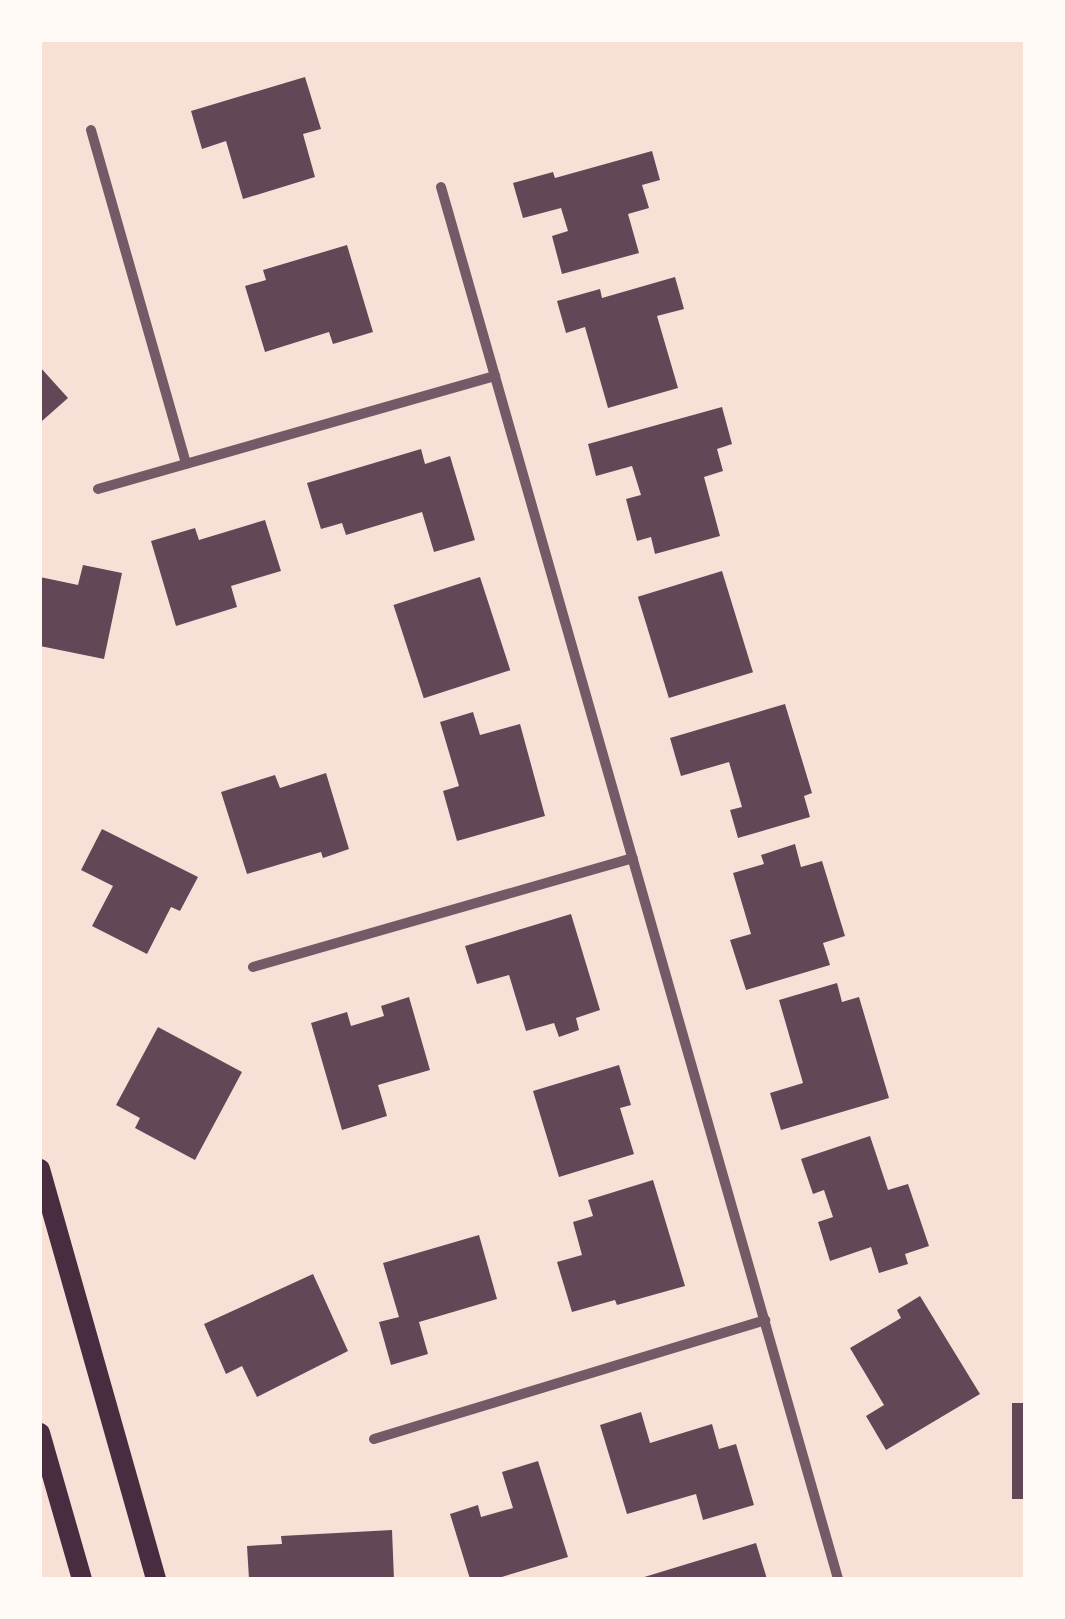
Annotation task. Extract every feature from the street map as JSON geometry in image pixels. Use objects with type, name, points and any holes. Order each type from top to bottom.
[{"type":"main road","points":[[40,1170],[156,1579]]},
{"type":"main road","points":[[40,1433],[82,1579]]},
{"type":"street","points":[[90,130],[186,464]]},
{"type":"street","points":[[441,187],[838,1579]]},
{"type":"street","points":[[98,490],[496,376]]},
{"type":"street","points":[[252,967],[633,858]]},
{"type":"street","points":[[374,1439],[765,1320]]},
{"type":"building","points":[[305,77],[321,129],[303,134],[315,177],[243,199],[226,141],[202,149],[191,111]]},
{"type":"building","points":[[652,151],[660,180],[642,185],[649,208],[628,214],[639,253],[562,274],[552,236],[568,231],[561,208],[523,218],[513,183],[553,172],[555,178]]},
{"type":"building","points":[[347,245],[373,332],[333,344],[329,332],[265,352],[245,286],[266,280],[263,270]]},
{"type":"building","points":[[675,277],[684,309],[657,316],[678,388],[608,408],[585,327],[566,333],[557,301],[600,289],[602,298]]},
{"type":"building","points":[[40,367],[68,398],[42,421],[40,418]]},
{"type":"building","points":[[722,407],[732,444],[717,449],[723,471],[704,477],[720,536],[655,554],[651,537],[637,541],[626,499],[641,495],[632,466],[596,476],[588,444]]},
{"type":"building","points":[[421,449],[425,464],[450,456],[475,540],[434,552],[422,512],[346,535],[342,523],[321,529],[307,483]]},
{"type":"building","points":[[265,520],[281,571],[231,586],[237,607],[176,626],[151,541],[195,528],[199,540]]},
{"type":"building","points":[[83,565],[122,573],[104,659],[40,646],[40,577],[78,585]]},
{"type":"building","points":[[722,571],[753,672],[669,698],[638,597]]},
{"type":"building","points":[[480,577],[510,670],[424,698],[393,605]]},
{"type":"building","points":[[785,704],[812,793],[804,796],[810,817],[738,838],[730,810],[742,807],[729,762],[681,776],[670,738]]},
{"type":"building","points":[[473,712],[480,735],[520,724],[545,816],[457,841],[443,791],[459,786],[440,722]]},
{"type":"building","points":[[326,773],[349,849],[323,858],[321,852],[247,874],[221,792],[275,775],[280,788]]},
{"type":"building","points":[[102,829],[198,877],[180,911],[171,907],[147,954],[92,926],[113,886],[81,870]]},
{"type":"building","points":[[795,844],[801,867],[822,861],[845,936],[823,943],[830,965],[746,990],[730,940],[751,934],[733,873],[764,864],[761,855]]},
{"type":"building","points":[[571,914],[600,1010],[576,1018],[579,1030],[559,1037],[554,1023],[526,1031],[509,975],[477,984],[465,946]]},
{"type":"building","points":[[837,983],[842,1002],[859,997],[889,1098],[781,1130],[770,1093],[803,1083],[779,1000]]},
{"type":"building","points":[[409,997],[430,1070],[378,1085],[387,1116],[342,1130],[311,1023],[347,1012],[351,1026],[384,1016],[381,1006]]},
{"type":"building","points":[[158,1027],[242,1072],[195,1160],[135,1128],[140,1118],[116,1105]]},
{"type":"building","points":[[619,1065],[631,1105],[620,1108],[634,1154],[559,1177],[533,1091]]},
{"type":"building","points":[[870,1136],[888,1190],[908,1184],[929,1246],[905,1254],[908,1264],[879,1273],[871,1247],[830,1261],[818,1222],[833,1217],[824,1190],[813,1194],[801,1159]]},
{"type":"building","points":[[653,1180],[685,1286],[617,1305],[615,1300],[572,1312],[557,1262],[582,1255],[573,1222],[593,1216],[588,1200]]},
{"type":"building","points":[[479,1235],[497,1299],[419,1322],[428,1354],[391,1365],[379,1322],[399,1317],[383,1263]]},
{"type":"building","points":[[313,1274],[348,1351],[257,1397],[242,1366],[226,1374],[204,1324]]},
{"type":"building","points":[[920,1296],[980,1394],[886,1450],[866,1416],[884,1405],[850,1348],[901,1318],[897,1310]]},
{"type":"building","points":[[1012,1403],[1025,1403],[1025,1499],[1012,1499]]},
{"type":"building","points":[[641,1412],[650,1443],[712,1424],[719,1449],[736,1444],[754,1505],[703,1520],[696,1494],[627,1514],[600,1425]]},
{"type":"building","points":[[538,1461],[568,1557],[495,1579],[470,1579],[450,1514],[478,1505],[481,1517],[513,1508],[502,1472]]},
{"type":"building","points":[[392,1530],[394,1579],[249,1579],[247,1546],[282,1544],[281,1536]]},
{"type":"building","points":[[756,1543],[767,1579],[641,1578]]}]
